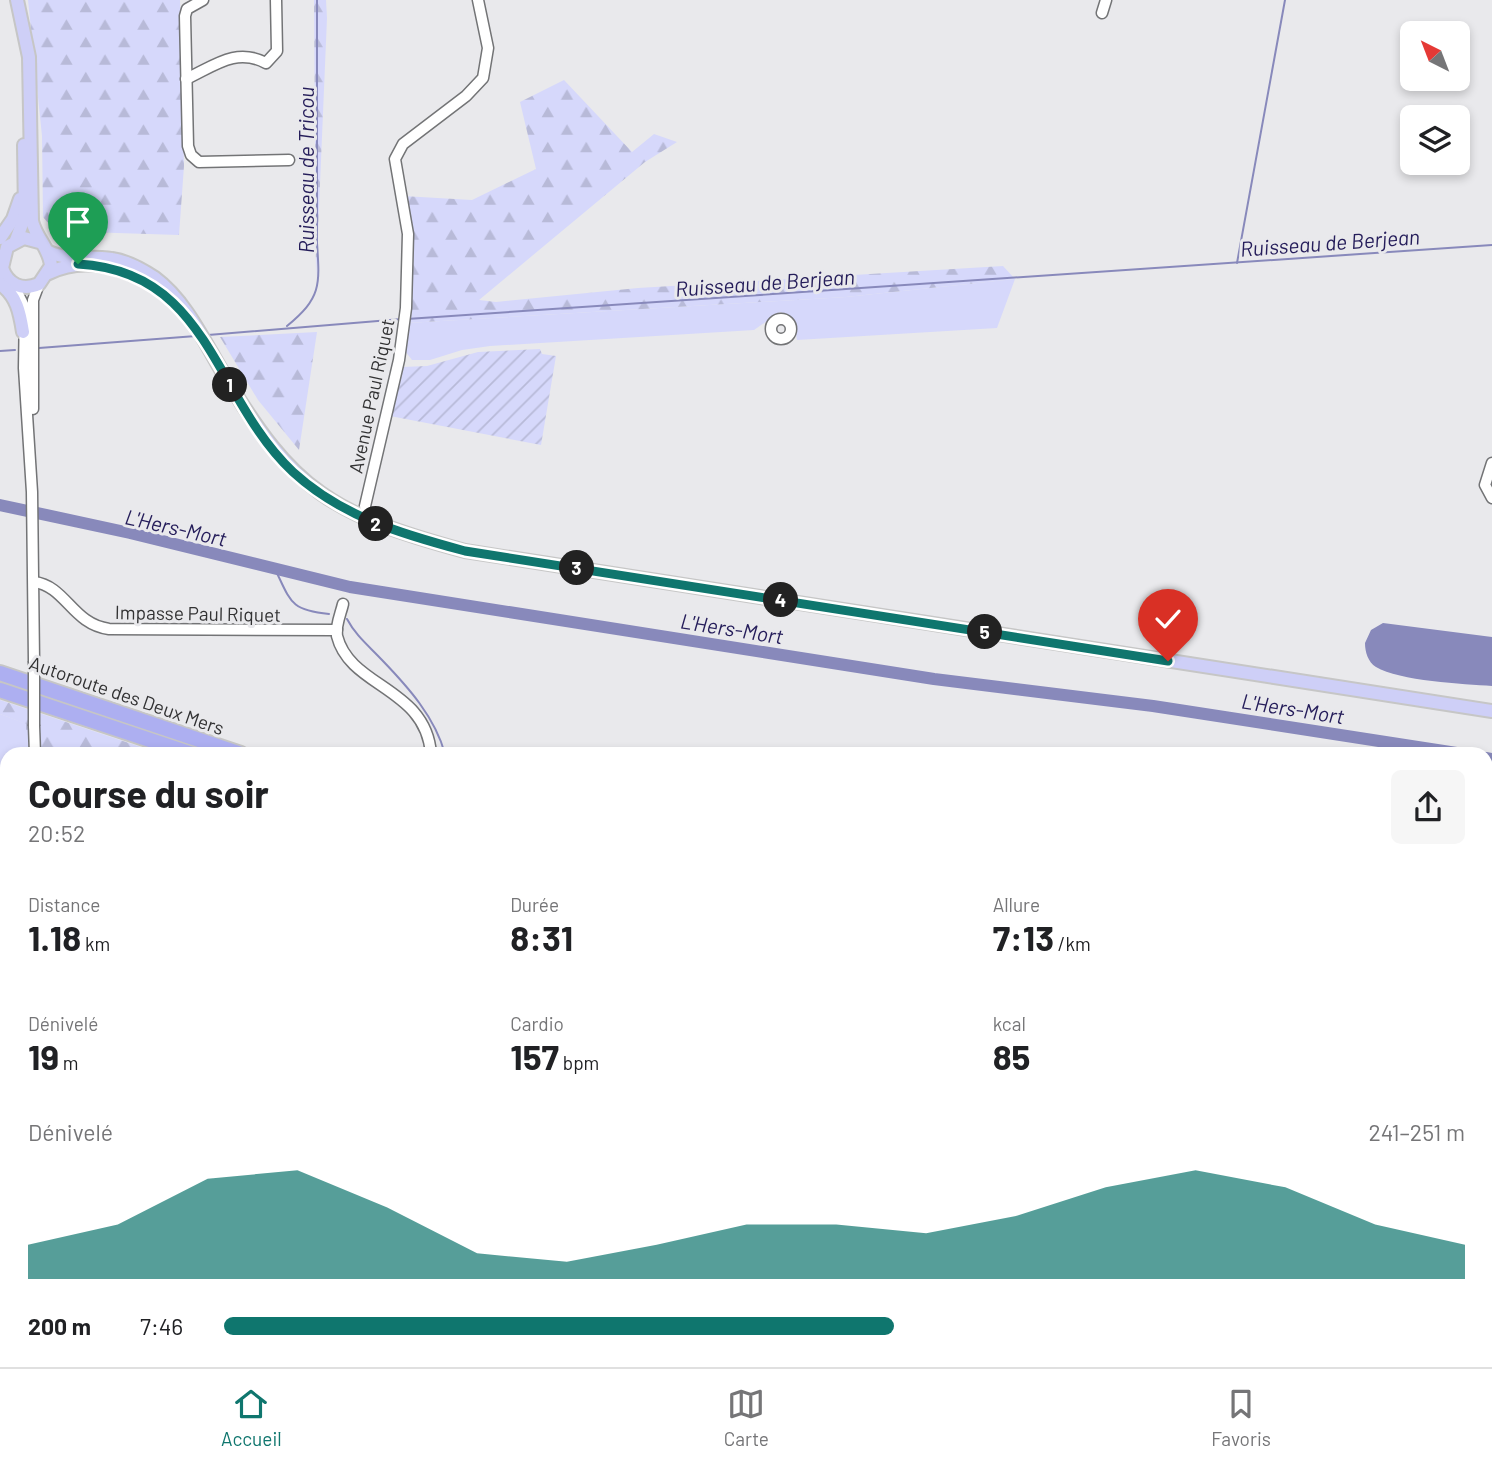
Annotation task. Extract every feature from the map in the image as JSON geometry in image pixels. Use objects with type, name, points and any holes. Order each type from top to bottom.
[{"type":"highway","name":"Autoroute des Deux Mers","points":[[0,673],[221,747]]},
{"type":"highway","name":"Autoroute des Deux Mers","points":[[0,690],[171,747]]},
{"type":"main road","points":[[17,0],[29,57],[32,222],[39,242],[49,253],[49,273]]},
{"type":"main road","points":[[23,332],[19,308],[4,279],[2,260],[6,244],[25,216],[24,36]]},
{"type":"main road","points":[[6,244],[32,239],[39,242]]},
{"type":"main road","points":[[49,253],[110,258],[136,267],[169,290],[256,427],[291,470],[342,508],[404,534],[465,551],[1492,711]]},
{"type":"main road","points":[[4,279],[26,288],[39,284],[49,273],[78,264],[118,269],[152,284],[193,324]]},
{"type":"street","points":[[203,0],[187,9],[185,16],[188,146],[191,155],[199,162],[289,160]]},
{"type":"street","points":[[186,79],[240,55],[251,55],[265,63],[273,58],[277,51],[276,0]]},
{"type":"street","name":"Avenue Paul Riquet","points":[[365,506],[404,331],[408,234],[394,159],[403,144],[466,96],[483,78],[488,65],[488,48],[478,0]]},
{"type":"street","points":[[1102,13],[1106,0]]},
{"type":"street","points":[[35,747],[33,300],[39,284]]},
{"type":"street","points":[[23,332],[32,491]]},
{"type":"street","points":[[1492,463],[1485,485],[1492,498]]},
{"type":"street","name":"Impasse Paul Riquet","points":[[34,582],[54,589],[84,621],[109,629],[337,630]]},
{"type":"street","points":[[343,604],[337,630],[351,660],[423,721],[430,737],[431,747]]},
{"type":"green space","points":[[28,0],[180,0],[184,166],[179,235],[55,231],[43,217],[42,136]]},
{"type":"green space","points":[[314,0],[326,0],[327,18],[316,279]]},
{"type":"green space","points":[[564,80],[632,152],[654,134],[677,142],[645,162],[479,300],[496,302],[638,288],[1003,266],[1015,279],[846,297],[407,323],[403,196],[472,200],[536,169],[520,102]]},
{"type":"green space","points":[[1015,279],[997,328],[797,340],[791,319],[780,312],[754,330],[490,346],[462,350],[430,360],[412,360],[405,351],[407,323],[846,297]]},
{"type":"green space","points":[[317,332],[299,450],[258,400],[220,337]]},
{"type":"green space","points":[[540,349],[542,354],[556,356],[541,445],[390,416],[402,367],[427,366],[478,352]]},
{"type":"green space","points":[[0,700],[141,747],[26,747],[26,724],[0,714]]},
{"type":"green space","points":[[0,714],[27,724],[26,747],[0,747]]},
{"type":"shaded area","points":[[1383,623],[1492,637],[1492,686],[1415,679],[1376,667],[1367,656],[1365,643],[1371,630]]},
{"type":"waterway","name":"Ruisseau de Tricou","points":[[287,326],[312,299],[318,281],[317,0]]},
{"type":"waterway","points":[[1237,263],[1285,0]]},
{"type":"waterway","name":"Ruisseau de Berjean","points":[[407,319],[1492,245]]},
{"type":"waterway","name":"Ruisseau de Berjean","points":[[208,335],[402,319]]},
{"type":"waterway","name":"Ruisseau de Berjean","points":[[39,348],[196,336]]},
{"type":"waterway","name":"Ruisseau de Berjean","points":[[0,351],[15,350]]},
{"type":"waterway","name":"L'Hers-Mort","points":[[0,505],[130,533],[350,587],[934,679],[1153,706],[1418,747]]},
{"type":"waterway","points":[[275,569],[293,602],[306,610],[329,614]]},
{"type":"waterway","points":[[347,619],[420,703],[435,727],[442,747]]},
{"type":"route","points":[[78,264],[118,269],[152,284],[163,293],[193,324],[256,427],[291,470],[321,495],[342,508],[390,530],[465,551],[1168,661]]}]
